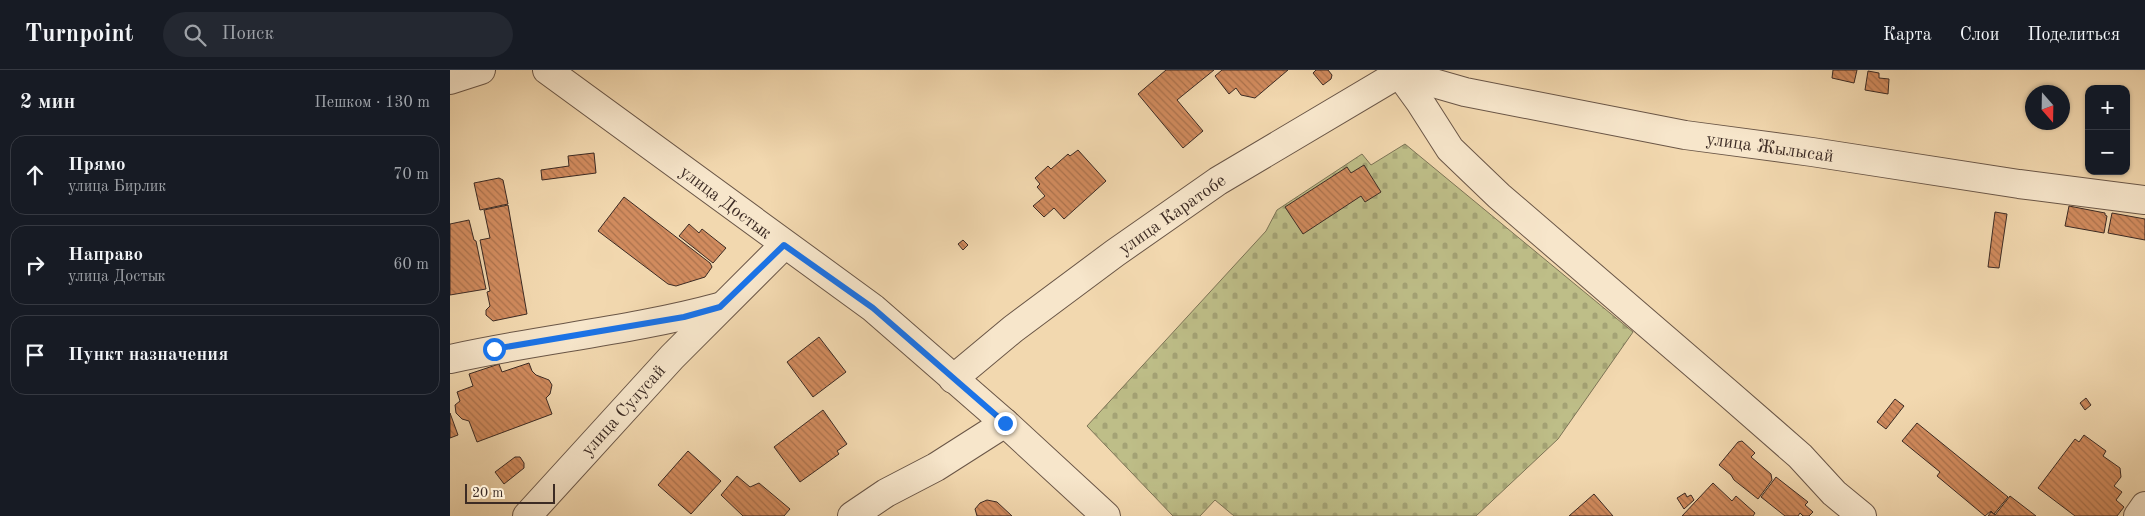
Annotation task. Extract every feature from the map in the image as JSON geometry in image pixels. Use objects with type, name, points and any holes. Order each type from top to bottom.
[{"type":"street","points":[[450,80],[481,70]]},
{"type":"street","name":"улица Достык","points":[[547,70],[664,154],[784,245],[873,308],[1005,423],[1106,516]]},
{"type":"street","points":[[1403,71],[1432,72],[1456,70]]},
{"type":"street","points":[[1403,71],[1450,149],[1499,196],[1800,456],[1834,493],[1862,516]]},
{"type":"street","name":"улица Жылысай","points":[[1403,71],[1465,92],[1685,135],[1812,152],[2010,183],[2145,200]]},
{"type":"street","name":"улица Каратобе","points":[[953,379],[1021,323],[1218,180],[1403,71]]},
{"type":"street","name":"улица Сулусай","points":[[527,516],[672,357],[784,245]]},
{"type":"street","points":[[450,359],[494,349],[684,317],[720,307]]},
{"type":"street","points":[[852,516],[886,493],[936,467],[1005,423]]},
{"type":"street","points":[[2138,516],[2145,506]]},
{"type":"green space","points":[[1405,144],[1633,332],[1558,439],[1476,516],[1234,516],[1215,500],[1200,516],[1173,516],[1087,426],[1266,231],[1277,210],[1362,154],[1371,165]]},
{"type":"building","points":[[1166,70],[1214,70],[1177,100],[1203,131],[1183,148],[1138,94]]},
{"type":"building","points":[[1222,70],[1288,70],[1255,98],[1241,95],[1236,88],[1229,94],[1215,76]]},
{"type":"building","points":[[1316,70],[1328,70],[1332,75],[1331,79],[1323,85],[1313,73]]},
{"type":"building","points":[[1833,70],[1857,70],[1854,83],[1832,78]]},
{"type":"building","points":[[1868,71],[1879,73],[1879,78],[1889,79],[1888,94],[1865,90]]},
{"type":"building","points":[[1078,150],[1106,181],[1064,219],[1054,208],[1044,217],[1033,206],[1045,196],[1037,187],[1040,184],[1035,178],[1048,166],[1051,169],[1068,154],[1070,156]]},
{"type":"building","points":[[594,153],[596,173],[542,180],[541,170],[569,166],[568,156]]},
{"type":"building","points":[[1364,165],[1381,192],[1365,202],[1361,196],[1303,234],[1285,207],[1347,167],[1351,173]]},
{"type":"building","points":[[499,178],[503,180],[508,204],[480,210],[474,183]]},
{"type":"building","points":[[624,197],[710,263],[712,267],[705,277],[676,286],[668,284],[598,231]]},
{"type":"building","points":[[508,205],[527,314],[493,321],[486,315],[486,310],[490,306],[487,292],[490,291],[480,240],[490,238],[484,210]]},
{"type":"building","points":[[2069,206],[2105,213],[2107,216],[2104,233],[2065,226]]},
{"type":"building","points":[[1995,212],[2007,214],[1999,268],[1988,267]]},
{"type":"building","points":[[2112,213],[2145,219],[2145,240],[2108,233]]},
{"type":"building","points":[[469,220],[474,240],[476,241],[486,289],[450,295],[450,224]]},
{"type":"building","points":[[689,224],[699,233],[702,229],[726,248],[713,263],[679,236]]},
{"type":"building","points":[[963,240],[968,245],[963,250],[958,244]]},
{"type":"building","points":[[819,337],[846,372],[813,397],[787,362]]},
{"type":"building","points":[[529,363],[536,375],[549,380],[552,385],[550,394],[546,398],[552,414],[477,442],[469,421],[462,419],[456,413],[455,405],[460,401],[457,392],[473,386],[469,374],[499,364],[502,372]]},
{"type":"building","points":[[2086,398],[2091,405],[2085,410],[2080,403]]},
{"type":"building","points":[[1895,399],[1904,406],[1886,429],[1877,422]]},
{"type":"building","points":[[823,410],[847,444],[837,451],[839,454],[800,482],[774,447]]},
{"type":"building","points":[[450,413],[458,435],[450,438]]},
{"type":"building","points":[[1917,423],[2008,497],[1994,514],[1991,511],[1985,516],[1937,476],[1940,472],[1902,441]]},
{"type":"building","points":[[2084,435],[2106,451],[2103,456],[2120,468],[2121,477],[2114,486],[2122,492],[2116,500],[2124,507],[2117,516],[2075,516],[2038,488],[2075,439],[2079,442]]},
{"type":"building","points":[[1742,441],[1755,453],[1751,457],[1771,474],[1772,480],[1758,499],[1719,465],[1738,442]]},
{"type":"building","points":[[688,451],[721,481],[691,514],[658,485]]},
{"type":"building","points":[[515,457],[520,457],[524,463],[524,468],[504,484],[495,472]]},
{"type":"building","points":[[737,476],[750,487],[759,483],[790,509],[784,516],[743,516],[721,495]]},
{"type":"building","points":[[1776,477],[1808,502],[1805,505],[1813,512],[1809,516],[1803,516],[1800,513],[1798,516],[1785,516],[1761,497]]},
{"type":"building","points":[[1713,483],[1732,501],[1736,496],[1755,513],[1753,516],[1682,516]]},
{"type":"building","points":[[1685,493],[1687,497],[1691,495],[1694,500],[1684,509],[1677,498]]},
{"type":"building","points":[[1594,494],[1613,516],[1569,516]]},
{"type":"building","points":[[2010,496],[2036,516],[1988,516],[1991,512],[1995,515]]},
{"type":"building","points":[[987,500],[997,502],[1012,516],[977,516],[975,509],[980,503]]},
{"type":"route","points":[[494,349],[684,317],[720,307],[784,245],[873,308],[1005,423]]}]
